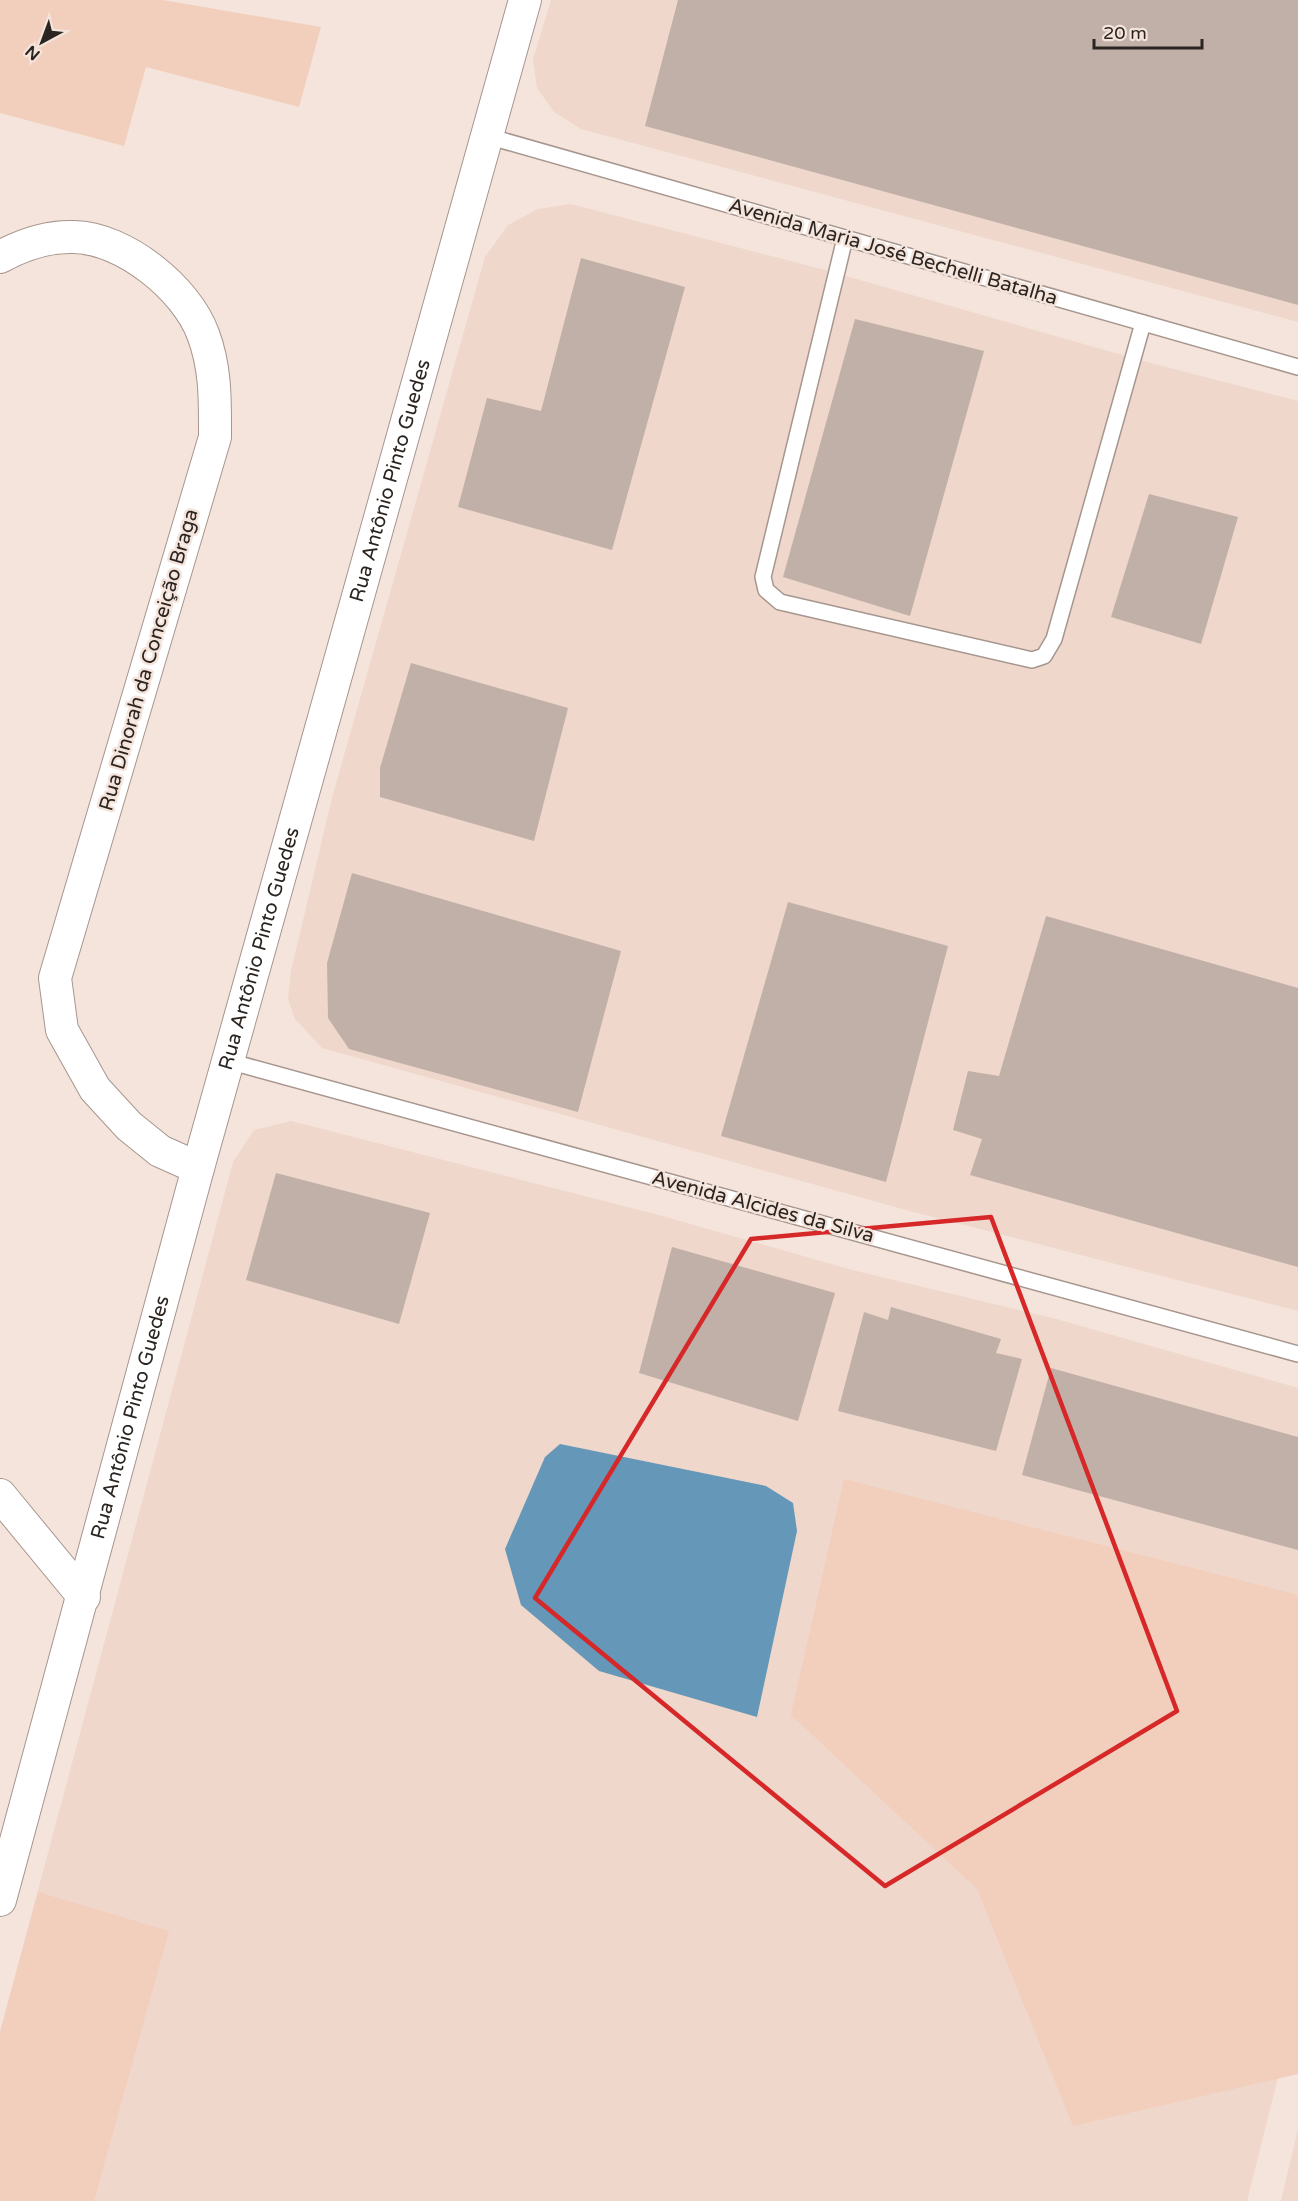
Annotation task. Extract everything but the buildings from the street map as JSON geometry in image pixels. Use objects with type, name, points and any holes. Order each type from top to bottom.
[{"type":"street","name":"Rua Antônio Pinto Guedes","points":[[0,1900],[84,1597],[198,1168],[525,0]]},
{"type":"street","name":"Rua Dinorah da Conceição Braga","points":[[0,257],[22,245],[74,237],[122,248],[172,286],[202,332],[216,380],[215,437],[55,978],[62,1030],[95,1089],[129,1126],[160,1151],[198,1168]]},
{"type":"street","points":[[0,1495],[84,1597]]},
{"type":"lane","name":"Avenida Maria José Bechelli Batalha","points":[[487,136],[1298,367]]},
{"type":"lane","points":[[845,238],[763,577],[766,590],[780,602],[1032,660],[1044,656],[1053,639],[1143,323]]},
{"type":"lane","name":"Avenida Alcides da Silva","points":[[228,1061],[1298,1353]]},
{"type":"highlighted area","points":[[991,1217],[1177,1711],[885,1886],[535,1598],[751,1239]]},
{"type":"shaded area","points":[[0,0],[163,0],[321,27],[299,107],[146,67],[124,146],[0,113]]},
{"type":"shaded area","points":[[551,0],[1298,0],[1298,322],[581,129],[554,112],[537,88],[533,59]]},
{"type":"shaded area","points":[[571,204],[825,270],[1143,361],[1298,401],[1298,1311],[906,1210],[322,1048],[295,1019],[288,999],[291,971],[332,798],[485,257],[508,225],[538,209]]},
{"type":"shaded area","points":[[291,1121],[659,1215],[852,1270],[1053,1318],[1298,1388],[1298,1998],[1247,2201],[0,2201],[0,2032],[233,1162],[254,1130]]},
{"type":"shaded area","points":[[844,1479],[1298,1595],[1298,2074],[1073,2126],[977,1889],[791,1715]]},
{"type":"shaded area","points":[[38,1892],[169,1931],[94,2201],[0,2201],[0,2032]]},
{"type":"shaded area","points":[[1298,2129],[1298,2201],[1281,2201]]},
{"type":"water","points":[[560,1444],[766,1486],[793,1503],[797,1531],[757,1717],[599,1671],[521,1605],[505,1549],[545,1457]]}]
